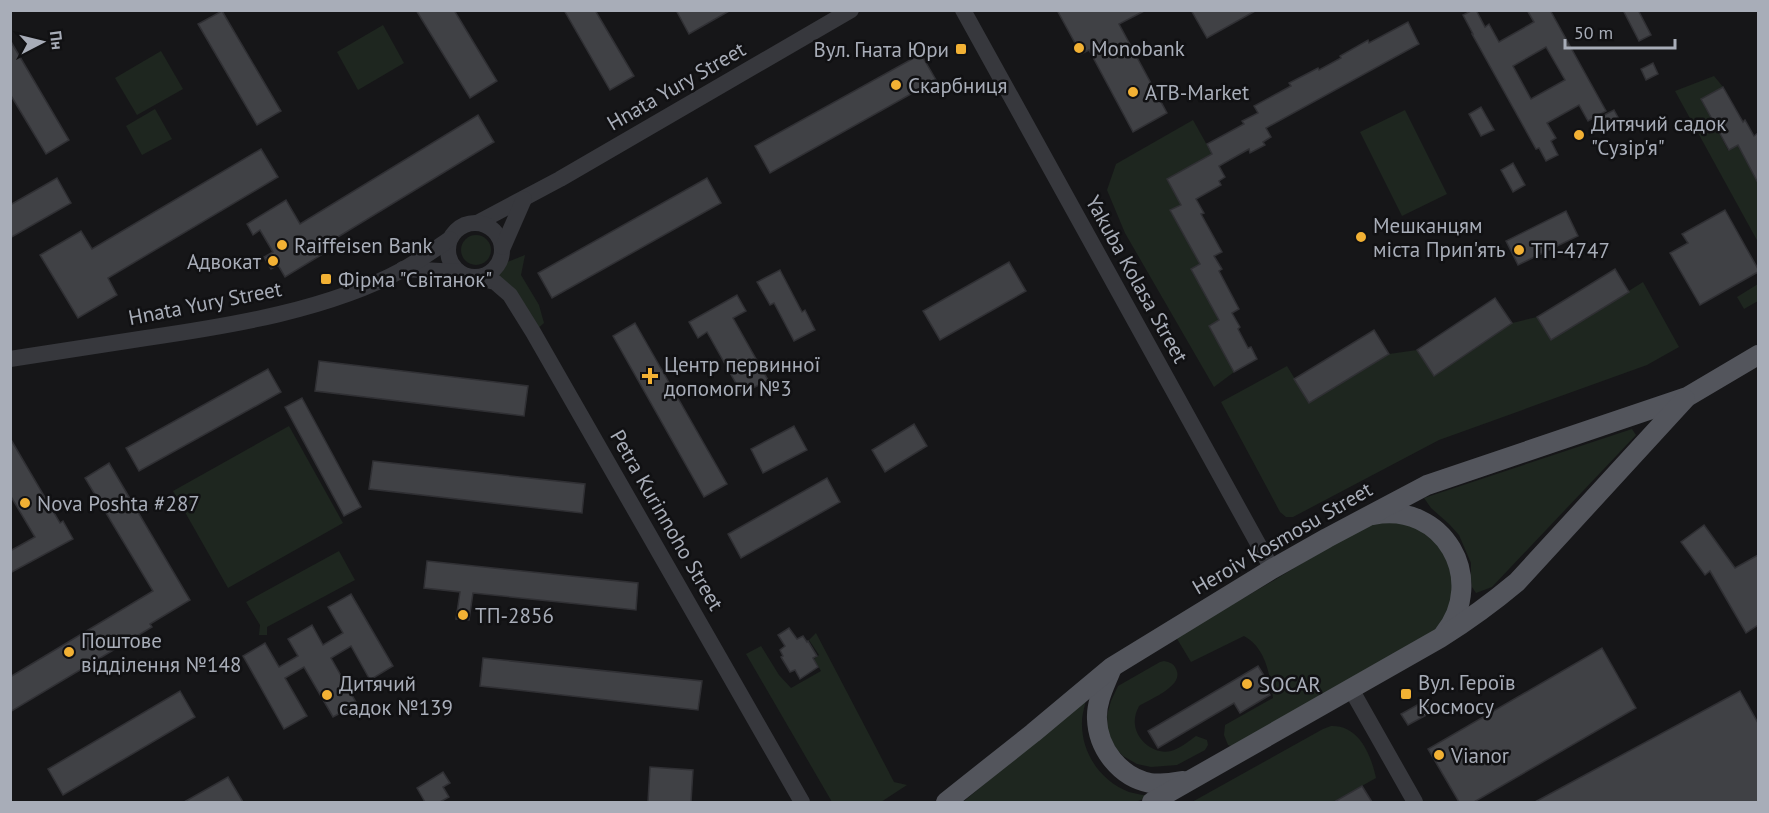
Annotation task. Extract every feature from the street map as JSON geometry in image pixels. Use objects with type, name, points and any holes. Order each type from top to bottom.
[{"type":"main road","name":"Heroiv Kosmosu Street","points":[[946,802],[1034,733],[1112,667],[1272,569],[1367,516],[1427,485],[1687,397],[1758,355]]},
{"type":"main road","name":"Heroiv Kosmosu Street","points":[[1152,802],[1469,620],[1517,582],[1687,397]]},
{"type":"main road","points":[[1367,516],[1397,513],[1412,517],[1438,531],[1448,542],[1460,569],[1462,592],[1457,614],[1450,627],[1440,638]]},
{"type":"main road","points":[[1112,667],[1101,696],[1096,718],[1100,740],[1113,762],[1129,776],[1150,783],[1197,778]]},
{"type":"street","name":"Hnata Yury Street","points":[[479,222],[524,199],[851,10]]},
{"type":"street","name":"Yakuba Kolasa Street","points":[[963,10],[1272,569]]},
{"type":"street","points":[[503,247],[495,230],[479,222],[462,226],[454,232],[448,248],[449,257],[459,272],[476,277],[493,271],[499,264],[503,247],[524,199]]},
{"type":"street","name":"Hnata Yury Street","points":[[10,359],[199,330],[263,317],[338,297],[403,269],[450,239]]},
{"type":"street","name":"Hnata Yury Street","points":[[403,269],[459,272]]},
{"type":"street","name":"Petra Kurinnoho Street","points":[[476,277],[495,282],[510,294],[534,332],[802,802]]},
{"type":"street","points":[[1351,689],[1414,802]]},
{"type":"shaded area","points":[[383,25],[404,63],[358,90],[337,52]]},
{"type":"shaded area","points":[[161,51],[183,89],[137,115],[115,78]]},
{"type":"shaded area","points":[[1714,76],[1723,87],[1701,100],[1728,150],[1738,145],[1758,183],[1758,242],[1675,91]]},
{"type":"shaded area","points":[[155,109],[172,139],[142,155],[126,126]]},
{"type":"shaded area","points":[[1405,110],[1447,194],[1402,216],[1360,132]]},
{"type":"shaded area","points":[[1193,120],[1212,154],[1167,179],[1181,205],[1170,211],[1200,264],[1192,269],[1219,320],[1209,326],[1234,372],[1214,387],[1125,233],[1107,190],[1116,164]]},
{"type":"shaded area","points":[[476,235],[487,239],[491,250],[487,261],[476,265],[465,261],[461,250],[465,239]]},
{"type":"shaded area","points":[[525,255],[521,275],[539,305],[544,323],[535,331],[487,277],[502,264]]},
{"type":"shaded area","points":[[1643,282],[1679,347],[1647,365],[1439,440],[1293,517],[1286,517],[1280,512],[1221,402],[1287,366],[1309,402],[1389,354],[1417,350],[1434,375],[1512,323],[1537,317],[1552,339]]},
{"type":"shaded area","points":[[1758,284],[1758,301],[1744,309],[1737,297]]},
{"type":"shaded area","points":[[289,426],[343,523],[228,588],[173,491]]},
{"type":"shaded area","points":[[1632,429],[1636,435],[1492,587],[1476,593],[1472,587],[1471,563],[1459,535],[1424,498]]},
{"type":"shaded area","points":[[1395,520],[1431,533],[1451,565],[1453,603],[1433,635],[1237,748],[1228,745],[1224,735],[1225,725],[1273,698],[1266,663],[1257,648],[1244,636],[1191,662],[1176,637],[1371,521]]},
{"type":"shaded area","points":[[339,551],[355,580],[267,627],[267,635],[259,635],[260,625],[246,602]]},
{"type":"shaded area","points":[[816,633],[894,782],[907,785],[881,802],[832,802],[746,654],[761,646],[779,675],[791,688],[821,671],[814,659],[819,655],[809,640]]},
{"type":"shaded area","points":[[1164,661],[1175,667],[1176,681],[1165,691],[1139,706],[1135,722],[1136,731],[1143,741],[1159,751],[1177,749],[1196,736],[1207,740],[1208,745],[1205,750],[1177,765],[1151,767],[1137,764],[1123,756],[1113,745],[1108,731],[1107,715],[1118,686]]},
{"type":"shaded area","points":[[1086,699],[1082,719],[1083,733],[1094,764],[1109,781],[1119,787],[1129,792],[1152,796],[1135,802],[963,802]]},
{"type":"shaded area","points":[[1331,726],[1349,730],[1356,736],[1367,751],[1376,778],[1333,802],[1192,802],[1323,729]]},
{"type":"building","points":[[416,10],[454,10],[497,81],[470,98]]},
{"type":"building","points":[[564,10],[595,10],[634,76],[610,90]]},
{"type":"building","points":[[676,10],[731,10],[689,34]]},
{"type":"building","points":[[1057,10],[1146,10],[1119,24],[1167,113],[1133,132],[1089,50],[1081,54]]},
{"type":"building","points":[[1191,10],[1257,10],[1207,38]]},
{"type":"building","points":[[1476,10],[1485,27],[1489,24],[1499,42],[1534,22],[1527,10],[1550,10],[1606,111],[1588,121],[1579,105],[1547,123],[1556,138],[1551,141],[1558,155],[1546,161],[1539,148],[1536,149],[1463,15]],"holes":[[[1546,47],[1565,80],[1531,99],[1513,66]]]},
{"type":"building","points":[[1623,10],[1638,10],[1651,35],[1639,41]]},
{"type":"building","points":[[222,11],[281,111],[257,125],[198,24]]},
{"type":"building","points":[[1408,22],[1419,44],[1266,128],[1271,137],[1263,142],[1265,145],[1250,153],[1249,149],[1219,166],[1225,177],[1219,181],[1221,185],[1196,199],[1204,213],[1201,214],[1222,252],[1214,256],[1222,269],[1219,271],[1239,309],[1232,313],[1240,327],[1238,329],[1257,359],[1234,372],[1209,326],[1219,320],[1191,269],[1200,264],[1170,210],[1181,205],[1167,179],[1212,154],[1207,144],[1244,124],[1242,121],[1258,113],[1254,106],[1291,86],[1289,83],[1318,68],[1319,70],[1368,40],[1369,43]]},
{"type":"building","points":[[10,40],[69,140],[46,154],[10,94]]},
{"type":"building","points":[[921,54],[936,80],[770,173],[755,146]]},
{"type":"building","points":[[1653,63],[1658,74],[1646,80],[1641,69]]},
{"type":"building","points":[[1723,87],[1743,122],[1745,120],[1754,136],[1758,133],[1758,183],[1738,145],[1729,150],[1701,99]]},
{"type":"building","points":[[1481,107],[1494,130],[1481,136],[1469,114]]},
{"type":"building","points":[[1614,110],[1620,121],[1608,127],[1602,116]]},
{"type":"building","points":[[478,115],[494,142],[323,246],[326,252],[285,277],[278,265],[271,269],[264,257],[273,252],[260,230],[253,235],[247,224],[286,200],[300,224]]},
{"type":"building","points":[[261,149],[278,177],[108,278],[117,295],[78,318],[40,255],[81,231],[92,249]]},
{"type":"building","points":[[1513,163],[1525,185],[1513,192],[1501,170]]},
{"type":"building","points":[[57,178],[71,203],[10,238],[10,205]]},
{"type":"building","points":[[707,178],[721,203],[552,298],[538,273]]},
{"type":"building","points":[[1725,210],[1758,272],[1700,305],[1670,253],[1688,243],[1682,234]]},
{"type":"building","points":[[1566,211],[1578,236],[1518,265],[1506,241]]},
{"type":"building","points":[[1009,262],[1026,291],[940,340],[923,311]]},
{"type":"building","points":[[1615,269],[1629,292],[1551,340],[1537,317]]},
{"type":"building","points":[[780,270],[802,312],[805,310],[815,330],[794,341],[774,303],[770,305],[757,282]]},
{"type":"building","points":[[737,295],[746,311],[733,318],[768,380],[742,394],[707,332],[698,338],[689,322]]},
{"type":"building","points":[[1495,298],[1512,323],[1434,376],[1417,350]]},
{"type":"building","name":"Центр первинної допомоги №3","points":[[635,323],[727,484],[704,497],[613,336]]},
{"type":"building","points":[[1374,330],[1389,354],[1309,403],[1294,379]]},
{"type":"building","points":[[319,361],[528,386],[524,416],[315,391]]},
{"type":"building","points":[[268,369],[281,392],[139,471],[126,448]]},
{"type":"building","points":[[302,398],[361,507],[344,516],[285,407]]},
{"type":"building","points":[[914,424],[927,446],[885,472],[872,450]]},
{"type":"building","points":[[794,426],[807,450],[763,473],[751,449]]},
{"type":"building","points":[[10,438],[60,523],[63,521],[73,539],[10,573],[10,551],[35,537],[10,495]]},
{"type":"building","points":[[373,461],[585,484],[582,513],[369,489]]},
{"type":"building","points":[[109,463],[190,600],[150,624],[152,627],[10,712],[10,677],[153,591],[85,478]]},
{"type":"building","points":[[827,478],[840,502],[741,558],[728,534]]},
{"type":"building","points":[[1704,525],[1735,568],[1758,555],[1758,625],[1746,633],[1710,571],[1705,575],[1681,542]]},
{"type":"building","points":[[427,561],[638,583],[636,610],[473,593],[469,620],[456,619],[460,592],[424,588]]},
{"type":"building","points":[[351,594],[393,666],[370,680],[351,646],[331,658],[357,704],[333,717],[304,667],[285,678],[307,716],[284,729],[243,656],[265,643],[279,667],[298,656],[288,639],[312,625],[323,645],[343,633],[328,607]]},
{"type":"building","points":[[789,628],[797,639],[803,636],[808,641],[817,656],[813,658],[818,667],[800,679],[795,670],[790,672],[781,657],[783,656],[780,650],[785,646],[778,635]]},
{"type":"building","points":[[1602,648],[1636,708],[1474,802],[1459,802],[1428,749]]},
{"type":"building","points":[[483,658],[702,681],[698,710],[480,686]]},
{"type":"building","points":[[1258,666],[1268,682],[1264,686],[1270,695],[1240,713],[1234,703],[1158,748],[1148,731]]},
{"type":"building","points":[[180,691],[195,717],[63,795],[48,769]]},
{"type":"building","points":[[1740,691],[1758,723],[1758,802],[1535,802]]},
{"type":"building","points":[[1428,699],[1434,711],[1408,725],[1401,714]]},
{"type":"building","points":[[650,767],[693,770],[691,802],[648,802]]},
{"type":"building","points":[[443,772],[450,783],[443,787],[449,797],[440,802],[425,802],[417,788]]},
{"type":"building","points":[[228,777],[243,802],[184,802]]},
{"type":"building","points":[[1362,786],[1372,802],[1334,802]]},
{"type":"place","name":"Monobank","points":[[1079,48]]},
{"type":"place","name":"Вул. Гната Юри","points":[[961,49]]},
{"type":"place","name":"Скарбниця","points":[[896,85]]},
{"type":"place","name":"ATB-Market","points":[[1133,92]]},
{"type":"place","name":"Дитячий садок \"Сузір'я\"","points":[[1579,135]]},
{"type":"place","name":"Мешканцям міста Прип'ять","points":[[1361,237]]},
{"type":"place","name":"Raiffeisen Bank","points":[[282,245]]},
{"type":"place","name":"ТП-4747","points":[[1519,250]]},
{"type":"place","name":"Адвокат","points":[[273,261]]},
{"type":"place","name":"Фірма \"Світанок\"","points":[[326,279]]},
{"type":"place","name":"Центр первинної допомоги №3","points":[[650,376]]},
{"type":"place","name":"Nova Poshta #287","points":[[25,503]]},
{"type":"place","name":"ТП-2856","points":[[463,615]]},
{"type":"place","name":"Поштове відділення №148","points":[[69,652]]},
{"type":"place","name":"SOCAR","points":[[1247,684]]},
{"type":"place","name":"Вул. Героїв Космосу","points":[[1406,694]]},
{"type":"place","name":"Дитячий садок №139","points":[[327,695]]},
{"type":"place","name":"Vianor","points":[[1439,755]]}]
